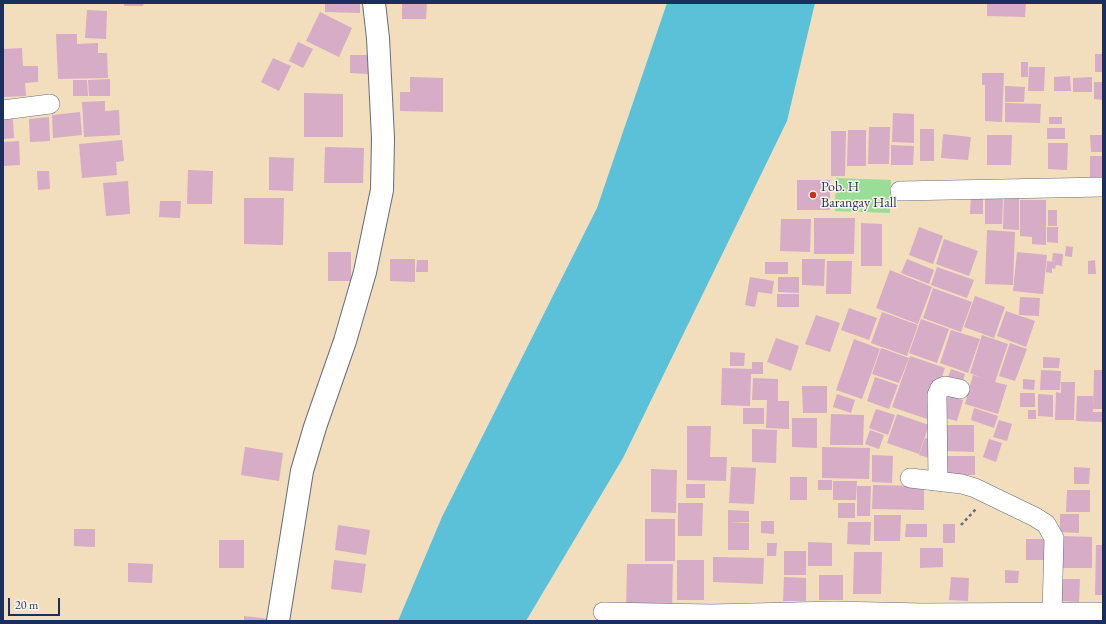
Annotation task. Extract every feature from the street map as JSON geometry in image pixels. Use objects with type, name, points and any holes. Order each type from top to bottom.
[{"type":"street","points":[[278,621],[302,471],[315,427],[348,333],[365,272],[382,190],[382,138],[378,38],[374,3]]},
{"type":"street","points":[[3,110],[50,104]]},
{"type":"street","points":[[900,191],[1103,187]]},
{"type":"street","points":[[938,481],[937,395],[940,388],[945,386],[960,389]]},
{"type":"street","points":[[910,478],[962,484],[975,488],[1035,517],[1046,524],[1054,538],[1052,613]]},
{"type":"street","points":[[603,612],[711,618],[834,611],[923,613],[1103,612]]},
{"type":"green space","points":[[836,178],[891,180],[890,213],[835,211]]},
{"type":"water","points":[[667,3],[815,3],[787,121],[623,458],[526,621],[398,621],[442,517],[597,208]]},
{"type":"building","points":[[124,3],[144,3],[143,6],[124,6]]},
{"type":"building","points":[[325,3],[360,3],[360,13],[325,12]]},
{"type":"building","points":[[402,3],[427,3],[426,19],[402,19]]},
{"type":"building","points":[[987,3],[1026,3],[1025,17],[987,16]]},
{"type":"building","points":[[87,10],[107,11],[106,39],[85,38]]},
{"type":"building","points":[[320,12],[352,28],[339,57],[306,41]]},
{"type":"building","points":[[56,34],[77,34],[77,44],[98,43],[98,53],[107,53],[108,78],[58,79]]},
{"type":"building","points":[[298,42],[313,49],[303,68],[289,61]]},
{"type":"building","points":[[22,48],[23,66],[38,66],[38,82],[25,83],[26,96],[3,97],[3,49]]},
{"type":"building","points":[[1095,54],[1103,54],[1103,72],[1095,72]]},
{"type":"building","points":[[350,55],[370,55],[369,74],[350,73]]},
{"type":"building","points":[[273,58],[291,66],[279,91],[261,82]]},
{"type":"building","points":[[1021,62],[1028,62],[1028,77],[1021,77]]},
{"type":"building","points":[[1029,67],[1045,67],[1044,91],[1028,91]]},
{"type":"building","points":[[982,73],[1004,73],[1002,122],[985,121],[985,85],[982,85]]},
{"type":"building","points":[[1070,76],[1071,91],[1054,91],[1054,77]]},
{"type":"building","points":[[410,77],[443,78],[443,112],[400,111],[400,92],[410,92]]},
{"type":"building","points":[[1092,77],[1092,92],[1073,92],[1073,78]]},
{"type":"building","points":[[110,79],[110,96],[89,96],[88,80]]},
{"type":"building","points":[[73,80],[87,80],[88,96],[73,96]]},
{"type":"building","points":[[1094,82],[1103,82],[1103,100],[1094,99]]},
{"type":"building","points":[[1005,86],[1025,87],[1024,102],[1005,102]]},
{"type":"building","points":[[304,93],[343,94],[343,137],[304,137]]},
{"type":"building","points":[[105,101],[105,111],[119,110],[120,135],[84,137],[82,102]]},
{"type":"building","points":[[1005,103],[1041,104],[1040,123],[1005,122]]},
{"type":"building","points":[[80,112],[82,135],[53,138],[52,115]]},
{"type":"building","points":[[893,113],[914,114],[914,143],[892,142]]},
{"type":"building","points":[[49,117],[50,141],[30,142],[29,119]]},
{"type":"building","points":[[1049,117],[1062,117],[1062,124],[1049,124]]},
{"type":"building","points":[[13,119],[14,138],[3,139],[3,120]]},
{"type":"building","points":[[869,127],[890,127],[889,164],[868,164]]},
{"type":"building","points":[[1047,128],[1065,128],[1065,139],[1047,139]]},
{"type":"building","points":[[920,129],[934,129],[934,161],[920,161]]},
{"type":"building","points":[[848,130],[866,130],[866,166],[847,166]]},
{"type":"building","points":[[831,131],[846,131],[845,176],[831,176]]},
{"type":"building","points":[[943,134],[971,137],[968,160],[941,158]]},
{"type":"building","points":[[987,135],[1012,135],[1011,165],[987,165]]},
{"type":"building","points":[[1090,135],[1103,135],[1103,152],[1091,152]]},
{"type":"building","points":[[122,140],[124,161],[116,162],[117,175],[82,178],[79,144]]},
{"type":"building","points":[[19,141],[20,165],[3,166],[3,142]]},
{"type":"building","points":[[1048,143],[1068,143],[1067,170],[1048,169]]},
{"type":"building","points":[[891,145],[914,146],[913,165],[891,165]]},
{"type":"building","points":[[325,147],[364,148],[363,183],[324,183]]},
{"type":"building","points":[[1090,156],[1103,156],[1103,179],[1090,179]]},
{"type":"building","points":[[269,157],[294,158],[293,191],[269,190]]},
{"type":"building","points":[[188,170],[213,171],[212,204],[187,204]]},
{"type":"building","points":[[37,171],[49,171],[50,189],[38,190]]},
{"type":"building","name":"Pob. H Barangay Hall","points":[[797,180],[830,180],[830,210],[797,210]]},
{"type":"building","points":[[128,181],[130,214],[106,216],[103,183]]},
{"type":"building","points":[[971,195],[983,196],[983,214],[970,214]]},
{"type":"building","points":[[1004,197],[1019,198],[1019,230],[1003,229]]},
{"type":"building","points":[[244,198],[284,198],[283,245],[244,244]]},
{"type":"building","points":[[985,199],[1003,199],[1002,224],[985,224]]},
{"type":"building","points":[[1020,200],[1046,200],[1046,245],[1032,244],[1032,237],[1020,236]]},
{"type":"building","points":[[160,201],[181,201],[180,218],[159,217]]},
{"type":"building","points":[[1048,210],[1057,210],[1057,226],[1048,226]]},
{"type":"building","points":[[814,218],[855,218],[854,254],[814,254]]},
{"type":"building","points":[[781,219],[811,219],[810,252],[780,251]]},
{"type":"building","points":[[861,223],[882,224],[882,266],[861,266]]},
{"type":"building","points":[[919,227],[943,236],[933,264],[909,255]]},
{"type":"building","points":[[1047,227],[1058,227],[1058,243],[1047,242]]},
{"type":"building","points":[[987,230],[1015,232],[1013,285],[985,284]]},
{"type":"building","points":[[944,239],[978,251],[969,276],[936,264]]},
{"type":"building","points":[[1066,246],[1073,247],[1072,257],[1065,256]]},
{"type":"building","points":[[328,252],[351,252],[351,281],[328,281]]},
{"type":"building","points":[[1017,252],[1047,255],[1043,294],[1013,291]]},
{"type":"building","points":[[1053,253],[1063,254],[1062,266],[1056,265],[1055,269],[1052,268],[1052,273],[1046,272],[1047,261],[1057,262],[1052,261]]},
{"type":"building","points":[[390,259],[415,259],[415,282],[390,281]]},
{"type":"building","points":[[802,259],[825,259],[824,286],[802,285]]},
{"type":"building","points":[[907,259],[934,270],[929,284],[901,273]]},
{"type":"building","points":[[417,260],[428,260],[428,272],[416,272]]},
{"type":"building","points":[[1095,260],[1096,274],[1088,274],[1088,261]]},
{"type":"building","points":[[827,261],[852,261],[851,294],[826,294]]},
{"type":"building","points":[[765,262],[788,262],[788,274],[765,274]]},
{"type":"building","points":[[937,267],[974,280],[967,298],[931,285]]},
{"type":"building","points":[[890,270],[932,287],[918,324],[876,308]]},
{"type":"building","points":[[750,277],[774,281],[772,294],[758,292],[755,307],[745,305]]},
{"type":"building","points":[[778,277],[799,277],[799,293],[778,292]]},
{"type":"building","points":[[933,288],[972,302],[961,332],[923,318]]},
{"type":"building","points":[[777,294],[799,294],[799,307],[777,307]]},
{"type":"building","points":[[975,296],[1005,307],[994,338],[964,327]]},
{"type":"building","points":[[1020,297],[1040,298],[1039,316],[1019,315]]},
{"type":"building","points":[[849,308],[877,318],[869,340],[841,330]]},
{"type":"building","points":[[1006,311],[1035,321],[1026,347],[997,336]]},
{"type":"building","points":[[882,312],[918,325],[907,356],[871,343]]},
{"type":"building","points":[[816,315],[840,323],[830,352],[805,344]]},
{"type":"building","points":[[921,319],[949,329],[937,363],[909,353]]},
{"type":"building","points":[[951,330],[980,339],[968,373],[940,363]]},
{"type":"building","points":[[982,335],[1008,344],[995,382],[1007,385],[998,414],[965,404],[973,375],[982,378],[970,373]]},
{"type":"building","points":[[776,338],[799,346],[791,371],[767,362]]},
{"type":"building","points":[[854,339],[880,349],[862,399],[836,390]]},
{"type":"building","points":[[1010,343],[1027,349],[1015,381],[999,376]]},
{"type":"building","points":[[881,348],[909,358],[899,383],[872,374]]},
{"type":"building","points":[[730,352],[745,353],[744,366],[730,366]]},
{"type":"building","points":[[910,356],[945,368],[927,419],[892,407]]},
{"type":"building","points":[[1043,357],[1060,358],[1059,368],[1043,368]]},
{"type":"building","points":[[752,362],[763,362],[763,374],[751,374],[750,406],[721,405],[722,368],[752,369]]},
{"type":"building","points":[[951,369],[965,374],[962,385],[947,380]]},
{"type":"building","points":[[1041,370],[1061,371],[1060,390],[1040,390]]},
{"type":"building","points":[[1094,370],[1103,370],[1103,409],[1093,409]]},
{"type":"building","points":[[875,377],[898,385],[889,409],[867,401]]},
{"type":"building","points":[[753,378],[778,379],[778,401],[789,401],[789,429],[766,428],[767,400],[752,400]]},
{"type":"building","points":[[1023,379],[1035,380],[1034,390],[1023,389]]},
{"type":"building","points":[[1061,382],[1075,382],[1074,420],[1055,420],[1056,392],[1061,393]]},
{"type":"building","points":[[802,386],[827,386],[827,413],[803,413]]},
{"type":"building","points":[[1020,393],[1035,393],[1035,407],[1020,407]]},
{"type":"building","points":[[837,394],[855,400],[851,413],[833,407]]},
{"type":"building","points":[[1038,394],[1053,395],[1053,417],[1038,416]]},
{"type":"building","points":[[948,395],[963,400],[957,421],[941,417]]},
{"type":"building","points":[[1077,396],[1093,396],[1093,412],[1103,412],[1103,422],[1076,421]]},
{"type":"building","points":[[743,408],[764,408],[764,424],[743,424]]},
{"type":"building","points":[[974,408],[998,416],[994,428],[971,420]]},
{"type":"building","points":[[876,409],[895,415],[888,435],[869,428]]},
{"type":"building","points":[[1028,410],[1036,410],[1036,419],[1028,419]]},
{"type":"building","points":[[831,414],[864,415],[863,445],[830,445]]},
{"type":"building","points":[[897,414],[929,425],[919,454],[887,443]]},
{"type":"building","points":[[792,418],[817,418],[817,448],[792,447]]},
{"type":"building","points":[[999,420],[1012,424],[1007,441],[993,437]]},
{"type":"building","points":[[945,425],[974,425],[974,452],[945,451]]},
{"type":"building","points":[[687,426],[711,426],[710,457],[727,457],[726,481],[687,480]]},
{"type":"building","points":[[752,429],[777,430],[776,463],[752,462]]},
{"type":"building","points":[[870,430],[884,435],[879,449],[865,444]]},
{"type":"building","points":[[925,438],[935,441],[929,458],[919,455]]},
{"type":"building","points":[[989,439],[1002,443],[996,462],[983,457]]},
{"type":"building","points":[[245,447],[283,453],[279,481],[241,475]]},
{"type":"building","points":[[822,447],[870,448],[869,479],[822,478]]},
{"type":"building","points":[[872,455],[893,456],[892,483],[872,482]]},
{"type":"building","points":[[944,456],[975,456],[975,475],[944,475]]},
{"type":"building","points":[[731,467],[756,468],[754,504],[729,503]]},
{"type":"building","points":[[1074,467],[1090,468],[1089,484],[1074,484]]},
{"type":"building","points":[[651,469],[677,470],[676,513],[651,512]]},
{"type":"building","points":[[790,477],[807,477],[807,500],[790,500]]},
{"type":"building","points":[[818,480],[832,480],[832,490],[818,490]]},
{"type":"building","points":[[833,481],[857,481],[856,500],[833,500]]},
{"type":"building","points":[[686,484],[705,484],[705,498],[686,498]]},
{"type":"building","points":[[873,485],[924,486],[924,510],[872,509]]},
{"type":"building","points":[[857,486],[871,486],[870,516],[857,516]]},
{"type":"building","points":[[1067,490],[1090,490],[1090,512],[1066,512]]},
{"type":"building","points":[[678,503],[703,503],[702,536],[678,536]]},
{"type":"building","points":[[838,503],[855,503],[855,518],[838,518]]},
{"type":"building","points":[[728,510],[749,511],[749,522],[728,522]]},
{"type":"building","points":[[1060,514],[1079,514],[1079,533],[1060,532]]},
{"type":"building","points":[[874,515],[901,515],[900,541],[874,541]]},
{"type":"building","points":[[645,519],[675,519],[675,561],[645,561]]},
{"type":"building","points":[[761,521],[774,521],[774,534],[761,533]]},
{"type":"building","points":[[728,522],[749,523],[749,550],[728,550]]},
{"type":"building","points":[[848,522],[871,522],[870,545],[847,544]]},
{"type":"building","points":[[906,524],[927,524],[927,537],[905,537]]},
{"type":"building","points":[[943,524],[955,524],[955,543],[943,543]]},
{"type":"building","points":[[338,525],[370,530],[366,555],[335,550]]},
{"type":"building","points":[[74,529],[95,529],[95,547],[74,546]]},
{"type":"building","points":[[1063,536],[1092,537],[1092,568],[1063,568]]},
{"type":"building","points":[[1026,539],[1052,539],[1052,560],[1026,560]]},
{"type":"building","points":[[219,540],[244,540],[244,568],[219,568]]},
{"type":"building","points":[[808,542],[832,543],[832,566],[808,566]]},
{"type":"building","points":[[767,543],[777,543],[776,556],[767,556]]},
{"type":"building","points":[[1096,545],[1103,545],[1103,595],[1095,595]]},
{"type":"building","points":[[920,548],[943,548],[943,567],[920,568]]},
{"type":"building","points":[[784,551],[806,551],[806,575],[784,575]]},
{"type":"building","points":[[854,552],[882,552],[881,594],[853,594]]},
{"type":"building","points":[[713,557],[764,558],[763,584],[713,582]]},
{"type":"building","points":[[334,560],[366,564],[362,593],[331,589]]},
{"type":"building","points":[[677,560],[704,560],[704,600],[677,600]]},
{"type":"building","points":[[128,563],[153,564],[152,583],[128,582]]},
{"type":"building","points":[[627,564],[673,564],[672,612],[626,611]]},
{"type":"building","points":[[1005,570],[1019,571],[1018,583],[1005,583]]},
{"type":"building","points":[[819,575],[843,575],[843,600],[819,600]]},
{"type":"building","points":[[784,577],[806,578],[806,601],[783,601]]},
{"type":"building","points":[[951,577],[969,578],[968,601],[949,600]]},
{"type":"building","points":[[1061,579],[1080,579],[1079,602],[1061,601]]},
{"type":"building","points":[[244,616],[270,619],[270,621],[244,621]]},
{"type":"place","name":"Pob. H Barangay Hall","points":[[813,195]]}]
